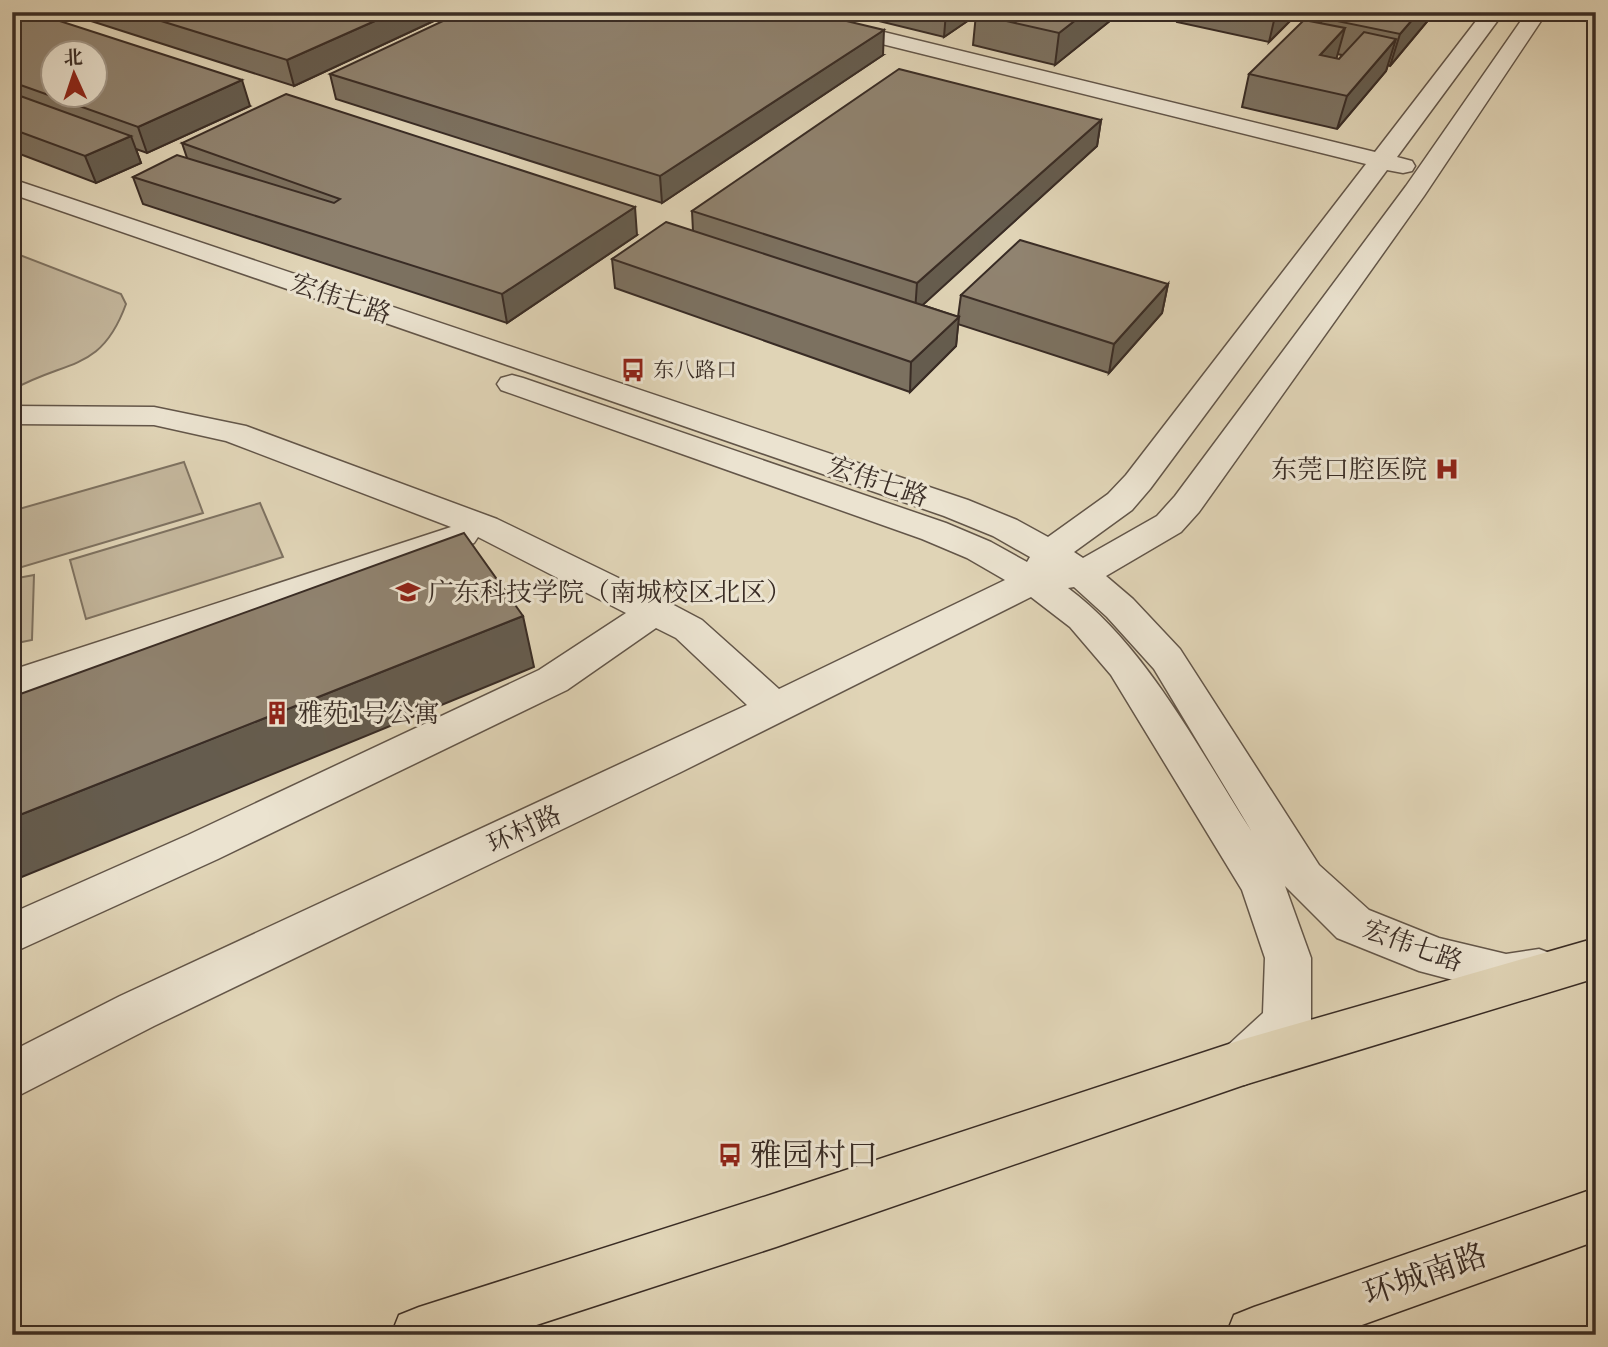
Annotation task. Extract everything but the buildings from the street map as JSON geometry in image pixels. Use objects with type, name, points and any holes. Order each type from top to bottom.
[{"type":"main road","points":[[419,1335],[776,1220],[1244,1062],[1591,960]]},
{"type":"main road","name":"环城南路","points":[[1254,1335],[1596,1214]]},
{"type":"street","points":[[776,12],[1428,172]]},
{"type":"street","points":[[1055,569],[1138,482],[1494,12]]},
{"type":"street","points":[[1055,569],[1169,524],[1187,504],[1428,172],[1537,12]]},
{"type":"street","name":"宏伟七路","points":[[12,186],[956,508],[1005,528],[1055,569],[1120,608],[1167,659],[1303,878],[1353,924],[1435,957],[1506,974],[1591,960]]},
{"type":"street","name":"宏伟七路","points":[[12,211],[934,531],[979,550],[1055,569],[1083,618],[1125,665],[1262,886],[1288,958],[1287,1022],[1244,1062]]},
{"type":"street","points":[[12,415],[153,416],[235,433],[485,527],[689,629],[775,708]]},
{"type":"street","points":[[12,684],[257,605],[485,527]]},
{"type":"street","name":"环村路","points":[[12,1076],[137,1011],[775,708],[1055,569]]},
{"type":"street","points":[[12,934],[203,847],[553,680],[655,611]]},
{"type":"shaded area","points":[[12,252],[121,294],[126,304],[116,326],[93,353],[12,390]]},
{"type":"shaded area","points":[[184,462],[203,513],[12,570],[12,511]]},
{"type":"shaded area","points":[[260,503],[283,557],[86,619],[70,560]]},
{"type":"shaded area","points":[[34,575],[32,640],[12,644],[12,579]]},
{"type":"place","name":"东八路口","points":[[633,370]]},
{"type":"place","name":"东莞口腔医院","points":[[1447,469]]},
{"type":"place","name":"广东科技学院（南城校区北区）","points":[[408,592]]},
{"type":"place","name":"雅苑1号公寓","points":[[277,713]]},
{"type":"place","name":"雅园村口","points":[[730,1155]]}]
